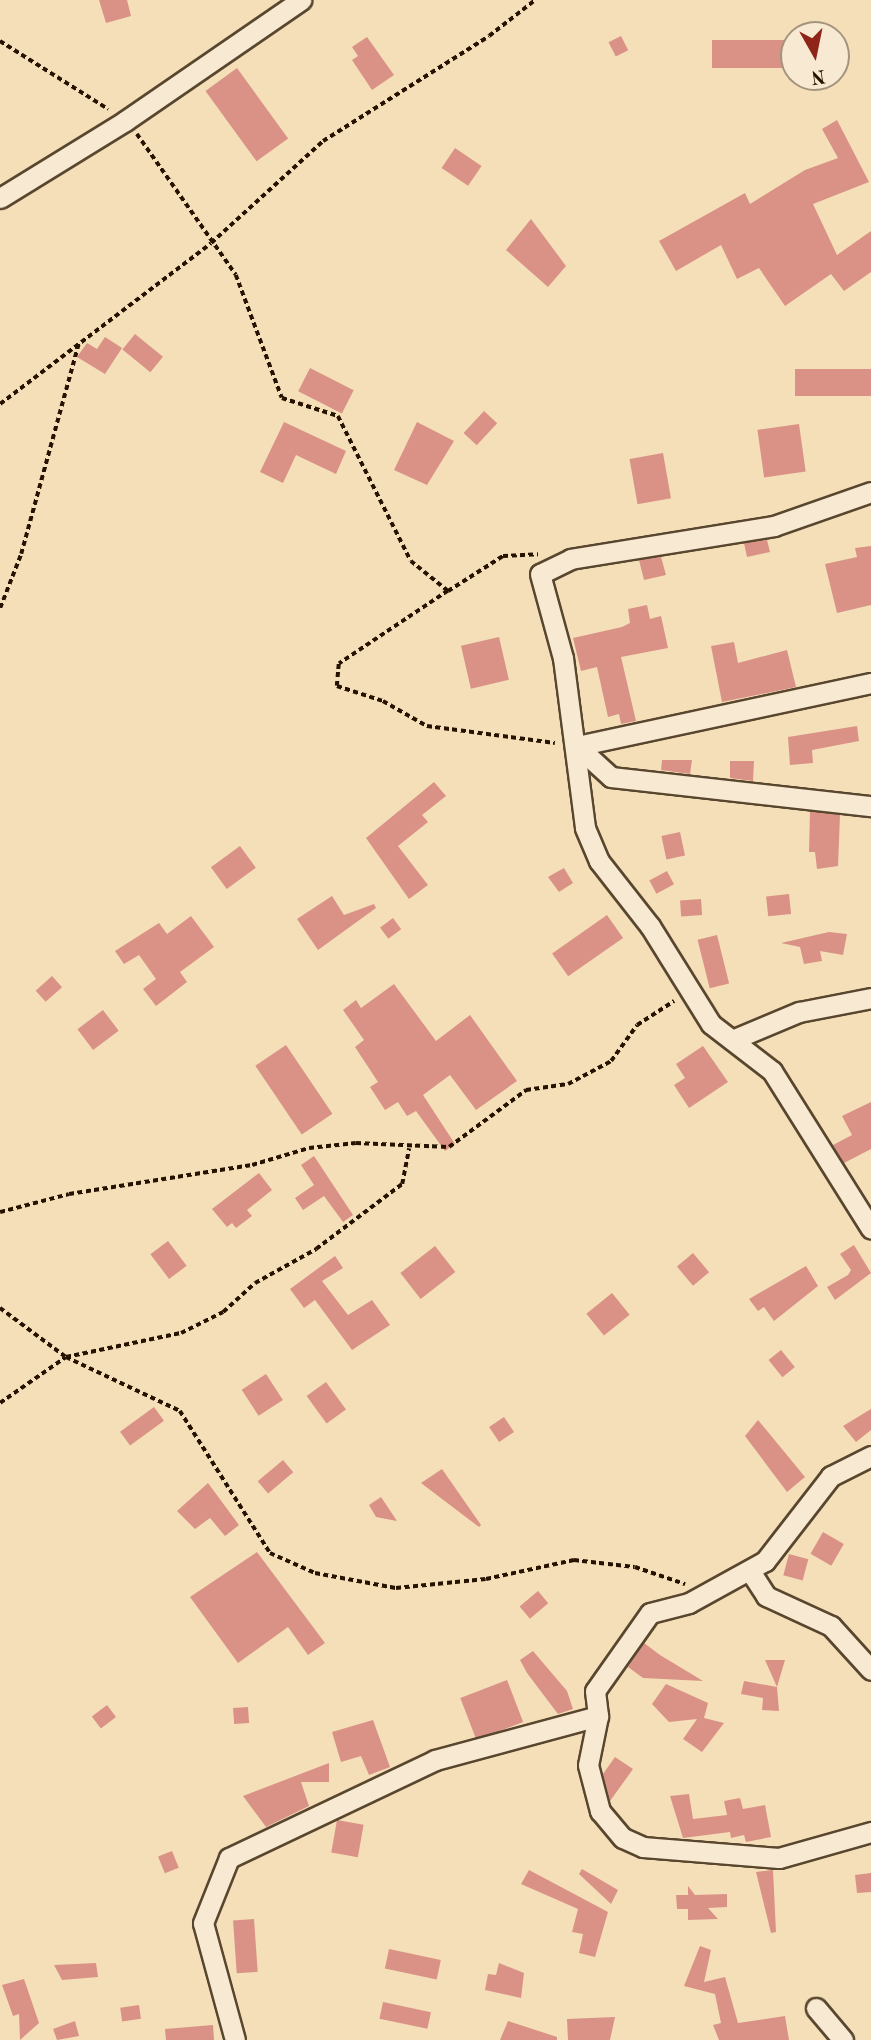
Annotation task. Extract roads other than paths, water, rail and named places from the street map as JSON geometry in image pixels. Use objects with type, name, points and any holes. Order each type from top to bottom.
[{"type":"street","points":[[0,198],[125,121],[301,0]]},
{"type":"street","points":[[871,492],[774,526],[571,558],[540,574],[563,658],[578,746],[581,806],[599,861],[691,990],[711,1024],[772,1071],[871,1229]]},
{"type":"street","points":[[578,746],[871,683]]},
{"type":"street","points":[[578,746],[611,777],[871,806]]},
{"type":"street","points":[[732,1040],[799,1012],[871,998]]},
{"type":"street","points":[[871,1456],[831,1476],[776,1550],[750,1571],[705,1591],[689,1603],[650,1613],[595,1691],[598,1716],[588,1765],[593,1795],[610,1826],[643,1847],[779,1858],[871,1832]]},
{"type":"street","points":[[750,1571],[766,1596],[831,1626],[871,1670]]},
{"type":"street","points":[[235,2040],[203,1923],[229,1858],[435,1760],[598,1716]]},
{"type":"street","points":[[816,2008],[843,2040]]}]
